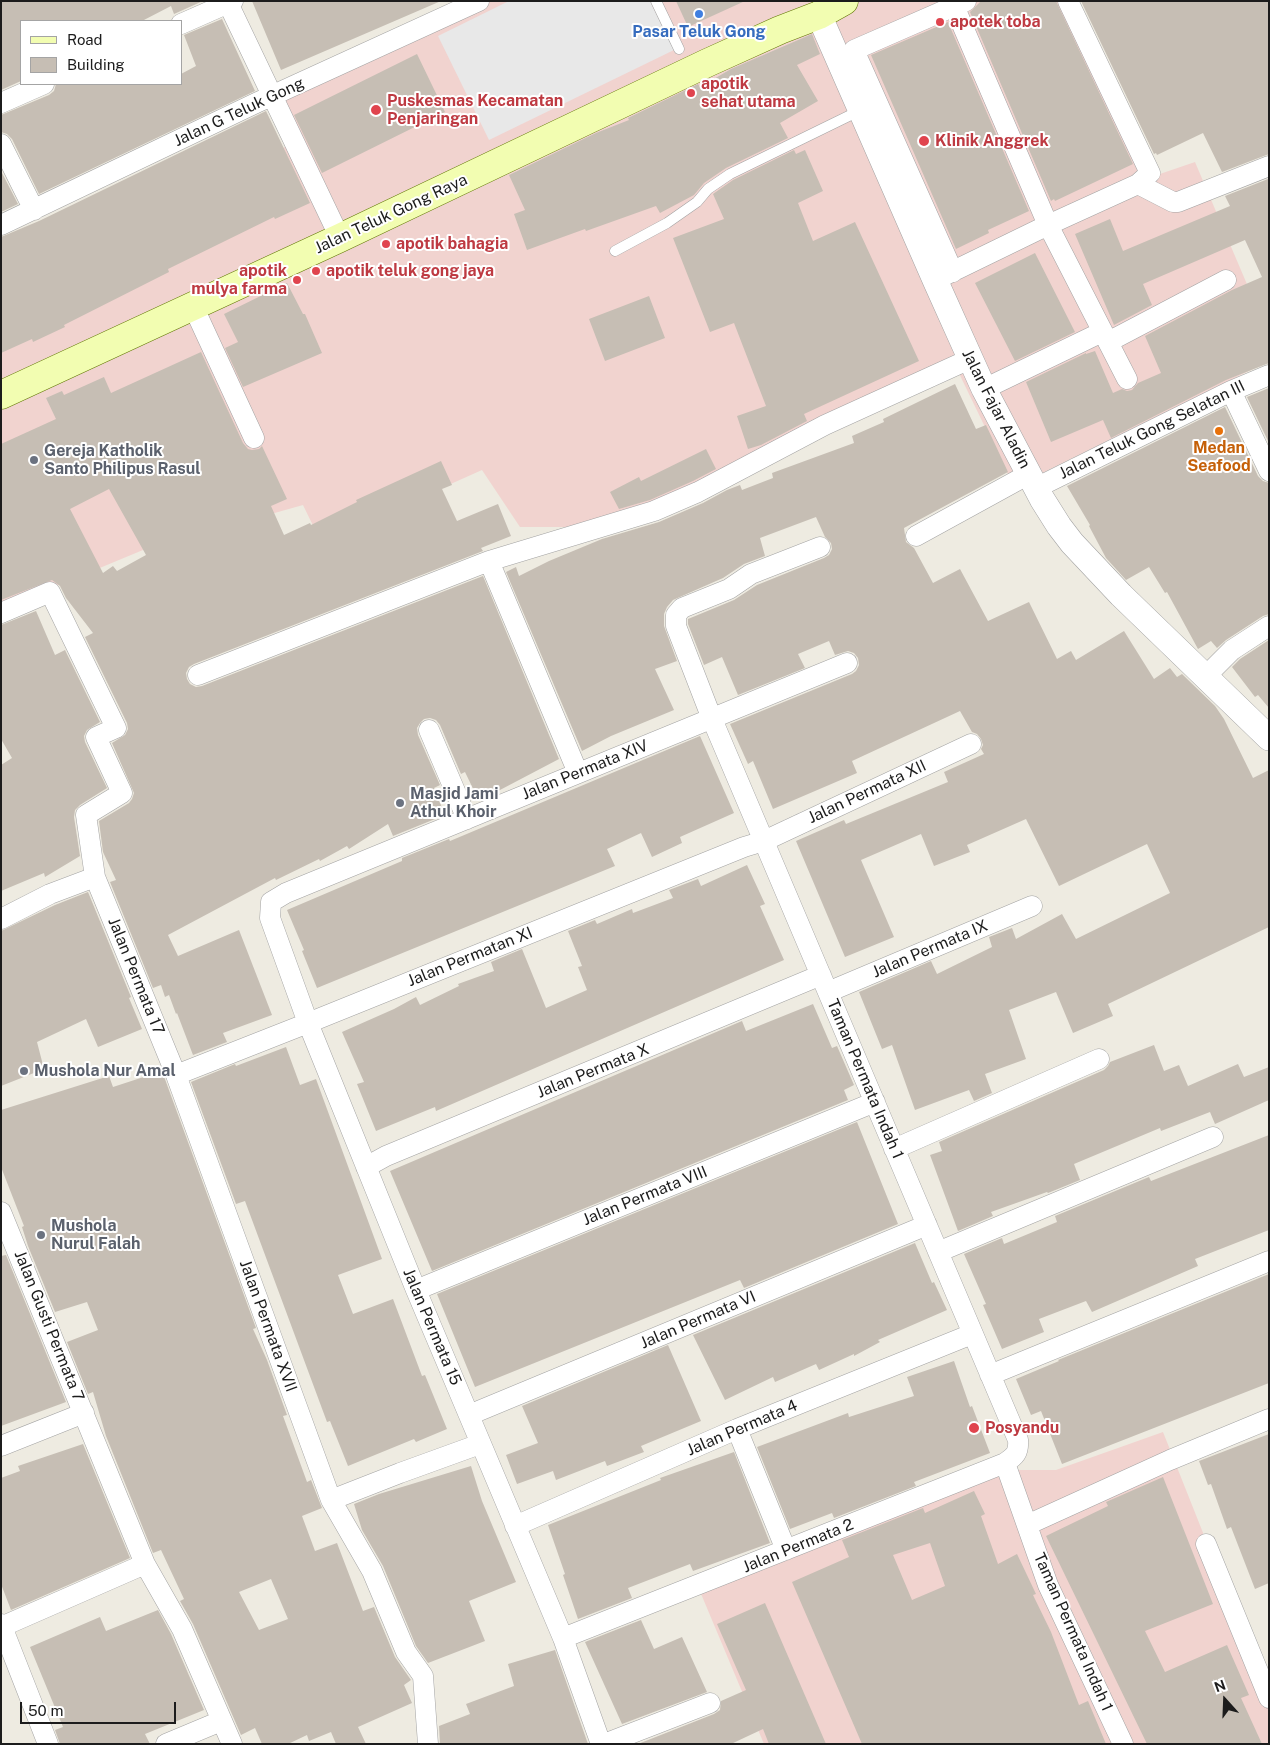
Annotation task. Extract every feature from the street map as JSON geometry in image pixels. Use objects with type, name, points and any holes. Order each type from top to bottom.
[{"type":"main road","name":"Jalan Teluk Gong Raya","points":[[1,395],[340,238],[689,71],[780,30],[821,7],[844,1]]},
{"type":"street","name":"Jalan G Teluk Gong","points":[[1,225],[272,95],[479,1]]},
{"type":"street","points":[[1068,1],[1150,173],[1138,184],[1048,225],[944,276],[854,50],[958,3],[1048,225],[1128,379]]},
{"type":"street","points":[[182,24],[229,2],[340,238]]},
{"type":"street","name":"Jalan Fajar Aladin","points":[[821,7],[861,110],[944,276],[970,359],[1033,481],[1059,526],[1072,543],[1121,596],[1269,738]]},
{"type":"street","points":[[1,102],[42,85]]},
{"type":"street","points":[[1,144],[34,210]]},
{"type":"street","points":[[1138,184],[1173,202],[1178,202],[1269,166]]},
{"type":"street","points":[[984,389],[1105,337],[1226,280]]},
{"type":"street","points":[[193,306],[254,438]]},
{"type":"street","points":[[198,675],[490,561],[654,511],[698,492],[825,425],[970,359]]},
{"type":"street","name":"Jalan Teluk Gong Selatan III","points":[[916,536],[1269,375]]},
{"type":"street","points":[[1231,391],[1269,471]]},
{"type":"street","name":"Taman Permata Indah 1","points":[[820,547],[751,574],[729,589],[682,608],[676,615],[676,626],[712,718],[1018,1440],[1016,1456],[1005,1463],[1048,1585],[1123,1744]]},
{"type":"street","points":[[490,561],[578,773]]},
{"type":"street","name":"Jalan Permata 17","points":[[1,613],[50,592],[116,728],[96,737],[122,793],[86,815],[95,877],[176,1075]]},
{"type":"street","points":[[1205,677],[1232,650],[1269,626]]},
{"type":"street","name":"Jalan Permata XIV","points":[[270,908],[271,902],[286,893],[848,663]]},
{"type":"street","points":[[429,730],[468,819]]},
{"type":"street","name":"Jalan Permata XII","points":[[764,841],[971,744]]},
{"type":"street","name":"Jalan Permatan XI","points":[[176,1075],[744,847],[764,841]]},
{"type":"street","points":[[1,919],[50,894],[95,877]]},
{"type":"street","name":"Jalan Permata IX","points":[[824,984],[1032,906]]},
{"type":"street","name":"Jalan Permata 15","points":[[270,908],[270,918],[308,1023],[416,1290],[563,1638],[602,1744]]},
{"type":"street","name":"Jalan Permata X","points":[[366,1167],[386,1156],[824,984]]},
{"type":"street","points":[[894,1149],[1099,1059]]},
{"type":"street","name":"Jalan Permata XVII","points":[[176,1075],[331,1500],[372,1571],[406,1652],[423,1676],[428,1744]]},
{"type":"street","name":"Jalan Permata VIII","points":[[416,1290],[875,1102]]},
{"type":"street","points":[[938,1252],[1213,1137]]},
{"type":"street","name":"Jalan Gusti Permata 7","points":[[1,1212],[84,1413],[140,1567],[182,1629],[232,1744]]},
{"type":"street","name":"Jalan Permata VI","points":[[469,1416],[927,1225]]},
{"type":"street","points":[[990,1375],[1269,1261]]},
{"type":"street","name":"Jalan Permata 4","points":[[515,1526],[737,1429],[972,1334]]},
{"type":"street","name":"Jalan Gusti Permata 7","points":[[1,1446],[84,1413]]},
{"type":"street","points":[[1027,1525],[1170,1460],[1269,1419]]},
{"type":"street","points":[[737,1429],[786,1550]]},
{"type":"street","points":[[331,1500],[480,1444]]},
{"type":"street","name":"Jalan Permata 2","points":[[563,1638],[1005,1463]]},
{"type":"street","points":[[1206,1544],[1269,1698]]},
{"type":"street","points":[[48,1744],[2,1626],[140,1567]]},
{"type":"street","points":[[602,1744],[710,1703]]},
{"type":"street","points":[[166,1744],[221,1720]]},
{"type":"lane","points":[[656,1],[679,49]]},
{"type":"lane","points":[[615,252],[667,223],[697,202],[708,189],[730,174],[861,110]]},
{"type":"shaded area","points":[[472,1],[1075,1],[1154,176],[1195,162],[1269,336],[1269,361],[1014,487],[953,361],[647,512],[588,527],[520,527],[482,470],[321,542],[303,505],[143,550],[1,609],[1,285],[291,144],[265,102]]},
{"type":"shaded area","points":[[509,1],[650,1],[674,50],[489,140],[438,36]]},
{"type":"shaded area","points":[[1163,1432],[1269,1699],[1269,1744],[764,1744],[699,1589],[985,1470],[1056,1470]]},
{"type":"building","points":[[1,1],[203,1],[174,14],[171,6],[144,20],[20,20],[20,81],[1,90]]},
{"type":"building","points":[[252,1],[441,1],[281,70]]},
{"type":"building","name":"Pasar Teluk Gong","points":[[676,1],[745,1],[688,27]]},
{"type":"building","points":[[981,1],[1056,1],[1133,164],[1055,201],[1054,199],[1051,201],[970,12]]},
{"type":"building","points":[[1081,1],[1269,1],[1269,154],[1222,172],[1203,133],[1157,155],[1156,153],[1154,154]]},
{"type":"building","points":[[222,19],[255,91],[39,194],[12,139],[7,134],[1,132],[1,115],[49,95],[54,91],[56,85],[182,85],[182,73],[196,66],[184,35]]},
{"type":"building","points":[[948,22],[1029,211],[988,230],[989,233],[956,249],[871,55]]},
{"type":"building","points":[[812,34],[820,54],[797,65],[818,101],[780,123],[788,138],[726,168],[704,183],[694,195],[660,213],[656,206],[527,250],[514,214],[525,210],[509,175],[596,133],[629,120],[628,118],[698,84],[700,87],[731,69]]},
{"type":"building","name":"Puskesmas Kecamatan Penjaringan","points":[[417,54],[445,112],[322,173],[294,115]]},
{"type":"building","points":[[266,111],[310,203],[275,219],[274,217],[168,269],[169,272],[64,325],[65,327],[33,342],[32,339],[1,353],[1,237],[39,221]]},
{"type":"building","points":[[794,150],[796,154],[805,150],[823,191],[798,203],[813,241],[855,222],[919,361],[804,414],[807,421],[761,445],[748,449],[737,416],[766,406],[734,323],[710,332],[673,238],[724,219],[713,194],[733,180]]},
{"type":"building","points":[[1,171],[18,204],[1,212]]},
{"type":"building","points":[[1268,179],[1269,363],[1226,380],[1111,438],[1103,420],[1051,442],[1026,382],[1086,353],[1095,351],[1113,393],[1122,389],[1132,390],[1138,383],[1161,373],[1145,336],[1232,290],[1262,277],[1245,240],[1143,284],[1152,305],[1114,325],[1075,234],[1110,219],[1123,251],[1230,206],[1225,196]]},
{"type":"building","points":[[1035,253],[1075,332],[1015,361],[975,283]]},
{"type":"building","points":[[287,283],[303,314],[305,314],[322,353],[243,387],[225,348],[238,342],[224,314]]},
{"type":"building","points":[[649,296],[665,338],[605,361],[589,319]]},
{"type":"building","points":[[201,352],[243,443],[248,449],[252,450],[259,449],[262,446],[287,499],[271,506],[284,535],[310,523],[311,525],[357,502],[356,500],[441,461],[452,485],[442,489],[457,521],[498,504],[511,536],[481,548],[483,551],[194,664],[189,667],[186,673],[190,684],[196,687],[202,686],[483,576],[559,759],[479,801],[465,772],[461,774],[440,725],[436,720],[424,719],[417,728],[418,735],[440,785],[434,788],[445,815],[393,836],[388,824],[349,849],[347,846],[320,861],[319,859],[276,880],[275,878],[168,935],[178,956],[239,930],[272,1015],[223,1033],[227,1042],[193,1055],[169,995],[165,997],[161,985],[153,988],[110,882],[116,880],[103,852],[99,821],[129,803],[134,793],[112,743],[125,735],[128,729],[127,723],[85,637],[93,633],[66,598],[60,586],[52,580],[1,600],[1,444],[56,419],[46,398],[62,391],[64,395],[104,377],[111,393]],"holes":[[[109,489],[146,555],[117,571],[113,566],[103,573],[70,509]]]},
{"type":"building","points":[[955,384],[976,429],[986,425],[1008,472],[904,528],[906,542],[914,548],[933,583],[960,569],[988,621],[1029,602],[1057,659],[1071,651],[1076,660],[1124,631],[1154,679],[1170,668],[1177,677],[1182,674],[1215,706],[1224,719],[1253,778],[1269,770],[1269,927],[1108,1004],[1113,1016],[1073,1033],[1056,992],[1009,1010],[1026,1059],[985,1074],[992,1093],[974,1101],[969,1090],[915,1110],[892,1045],[882,1049],[859,992],[931,961],[937,974],[992,947],[989,937],[1012,928],[1016,939],[1062,914],[1076,939],[1170,893],[1147,844],[1059,886],[1026,819],[967,845],[970,852],[934,866],[921,834],[861,860],[894,937],[845,957],[796,841],[844,820],[846,824],[948,782],[944,772],[984,754],[981,749],[983,745],[981,739],[972,732],[960,711],[852,761],[857,773],[773,809],[753,761],[748,764],[730,724],[852,674],[859,665],[858,658],[854,653],[848,651],[835,655],[829,641],[798,654],[805,668],[738,695],[722,657],[704,665],[688,624],[688,619],[734,600],[757,585],[829,555],[832,549],[831,543],[825,537],[816,517],[760,538],[765,556],[744,564],[723,578],[673,600],[664,614],[664,626],[677,661],[655,669],[674,710],[611,736],[582,751],[506,572],[516,567],[519,576],[602,539],[659,522],[703,503],[727,490],[740,485],[742,490],[773,478],[772,473],[854,443],[852,436],[884,422],[883,419]]},
{"type":"building","points":[[1269,388],[1269,443],[1247,397]]},
{"type":"building","points":[[1225,407],[1258,476],[1263,481],[1269,483],[1269,614],[1226,640],[1217,648],[1211,641],[1198,649],[1167,592],[1165,593],[1149,567],[1126,580],[1106,558],[1090,525],[1067,486]]},
{"type":"building","points":[[706,449],[716,469],[650,500],[619,509],[610,492],[639,477],[641,481]]},
{"type":"building","points":[[36,611],[55,655],[65,650],[100,722],[87,730],[84,736],[85,742],[107,788],[75,810],[74,817],[80,856],[45,877],[44,873],[1,891],[1,765],[12,758],[1,739],[1,625]]},
{"type":"building","points":[[1269,640],[1269,708],[1258,695],[1255,697],[1232,667],[1240,659]]},
{"type":"building","points":[[700,736],[734,813],[680,837],[682,843],[652,857],[641,833],[607,849],[615,866],[317,988],[302,951],[304,950],[287,910],[402,861],[402,858],[449,839],[450,841]]},
{"type":"building","points":[[747,865],[765,904],[760,906],[784,960],[436,1111],[435,1107],[376,1131],[357,1084],[364,1082],[342,1032],[416,997],[420,1005],[459,986],[458,984],[494,971],[491,962],[522,949],[546,1008],[587,990],[578,967],[582,966],[568,931],[595,920],[597,924],[632,909],[633,913],[673,898],[669,890],[698,879],[701,886]]},
{"type":"building","points":[[88,892],[131,997],[129,998],[142,1029],[98,1047],[86,1019],[37,1042],[44,1069],[1,1086],[1,931],[55,905]]},
{"type":"building","points":[[813,1004],[832,1048],[837,1046],[854,1085],[844,1090],[848,1100],[432,1271],[390,1171],[742,1021],[746,1031]]},
{"type":"building","points":[[1154,1045],[1164,1071],[1179,1065],[1188,1086],[1238,1064],[1244,1077],[1269,1067],[1269,1100],[1215,1124],[1210,1112],[1161,1131],[1160,1128],[1074,1164],[1080,1180],[991,1212],[993,1216],[958,1231],[930,1155],[942,1151],[939,1142],[1104,1070],[1110,1062]]},
{"type":"building","points":[[286,1047],[300,1085],[316,1079],[382,1259],[338,1275],[353,1314],[393,1299],[422,1376],[425,1375],[447,1429],[416,1442],[414,1439],[348,1466],[330,1421],[327,1422],[245,1201],[236,1204],[191,1082],[235,1064],[236,1066]]},
{"type":"building","points":[[162,1071],[256,1328],[253,1329],[267,1360],[287,1415],[283,1416],[307,1482],[311,1480],[322,1508],[302,1516],[315,1551],[337,1543],[363,1611],[374,1607],[395,1657],[411,1680],[404,1685],[412,1703],[358,1727],[366,1744],[336,1744],[331,1732],[309,1741],[307,1735],[288,1744],[262,1744],[255,1728],[241,1735],[193,1624],[180,1601],[184,1599],[161,1550],[153,1553],[106,1436],[93,1392],[88,1394],[67,1342],[98,1330],[87,1302],[55,1312],[28,1246],[22,1227],[24,1226],[1,1167],[1,1110],[109,1076],[113,1087]],"holes":[[[271,1579],[288,1619],[259,1630],[239,1592]]]},
{"type":"building","points":[[857,1122],[898,1224],[744,1288],[740,1280],[475,1387],[437,1294]]},
{"type":"building","points":[[1269,1135],[1269,1230],[1195,1259],[1198,1266],[1092,1312],[1086,1301],[1039,1319],[1044,1332],[1002,1349],[983,1305],[986,1304],[964,1254],[1002,1238],[1004,1244],[1057,1222],[1055,1216],[1149,1177],[1151,1181]]},
{"type":"building","points":[[915,1243],[932,1283],[934,1282],[947,1310],[878,1340],[880,1342],[854,1356],[854,1354],[819,1370],[816,1364],[775,1382],[773,1377],[725,1400],[693,1335]]},
{"type":"building","points":[[6,1255],[66,1402],[1,1426],[1,1256]]},
{"type":"building","points":[[1269,1274],[1269,1383],[1062,1464],[1041,1411],[1031,1415],[1016,1379]]},
{"type":"building","points":[[668,1345],[701,1421],[641,1446],[644,1452],[607,1466],[605,1461],[556,1480],[553,1471],[517,1484],[506,1455],[538,1443],[522,1406]]},
{"type":"building","points":[[954,1361],[970,1407],[972,1406],[990,1453],[914,1482],[916,1486],[834,1518],[832,1513],[790,1529],[757,1447],[848,1413],[849,1417],[914,1396],[907,1377]]},
{"type":"building","points":[[1269,1434],[1269,1583],[1255,1589],[1231,1527],[1227,1529],[1211,1484],[1208,1485],[1199,1461]]},
{"type":"building","points":[[83,1444],[130,1558],[11,1610],[1,1584],[1,1478],[20,1471],[18,1466]]},
{"type":"building","points":[[734,1452],[770,1543],[693,1571],[690,1564],[628,1588],[632,1598],[578,1619],[548,1525],[661,1480],[660,1478]]},
{"type":"building","points":[[471,1466],[482,1501],[516,1582],[469,1601],[485,1641],[428,1663],[416,1646],[383,1566],[362,1530],[354,1504],[379,1494]]},
{"type":"building","points":[[1163,1477],[1213,1604],[1145,1631],[1165,1672],[1227,1645],[1249,1695],[1241,1698],[1262,1744],[1147,1744],[1046,1536],[1108,1506],[1106,1502]]},
{"type":"building","points":[[974,1491],[985,1514],[981,1516],[998,1564],[1017,1554],[1036,1594],[1033,1595],[1051,1632],[1079,1705],[1088,1701],[1106,1744],[862,1744],[792,1582],[849,1557],[842,1540],[923,1508],[925,1513]],"holes":[[[930,1543],[945,1586],[912,1600],[893,1555]]]},
{"type":"building","points":[[765,1603],[826,1744],[769,1744],[763,1729],[731,1744],[638,1744],[714,1714],[720,1710],[721,1701],[746,1690],[717,1624]]},
{"type":"building","points":[[158,1610],[171,1634],[204,1710],[145,1734],[150,1744],[60,1744],[55,1730],[63,1727],[30,1647],[100,1617],[106,1631]]},
{"type":"building","points":[[641,1620],[654,1649],[682,1637],[707,1692],[622,1724],[585,1642]]},
{"type":"building","points":[[555,1650],[588,1744],[440,1744],[439,1726],[470,1714],[466,1704],[514,1686],[508,1664]]},
{"type":"place","name":"Pasar Teluk Gong","points":[[699,14]]},
{"type":"place","name":"apotek toba","points":[[940,22]]},
{"type":"place","name":"apotik sehat utama","points":[[691,93]]},
{"type":"place","name":"Puskesmas Kecamatan Penjaringan","points":[[376,110]]},
{"type":"place","name":"Klinik Anggrek","points":[[924,141]]},
{"type":"place","name":"apotik bahagia","points":[[386,244]]},
{"type":"place","name":"apotik teluk gong jaya","points":[[316,271]]},
{"type":"place","name":"apotik mulya farma","points":[[297,280]]},
{"type":"place","name":"Medan Seafood","points":[[1219,431]]},
{"type":"place","name":"Gereja Katholik Santo Philipus Rasul","points":[[34,460]]},
{"type":"place","name":"Masjid Jami Athul Khoir","points":[[400,803]]},
{"type":"place","name":"Mushola Nur Amal","points":[[24,1071]]},
{"type":"place","name":"Mushola Nurul Falah","points":[[41,1235]]},
{"type":"place","name":"Posyandu","points":[[974,1428]]}]
